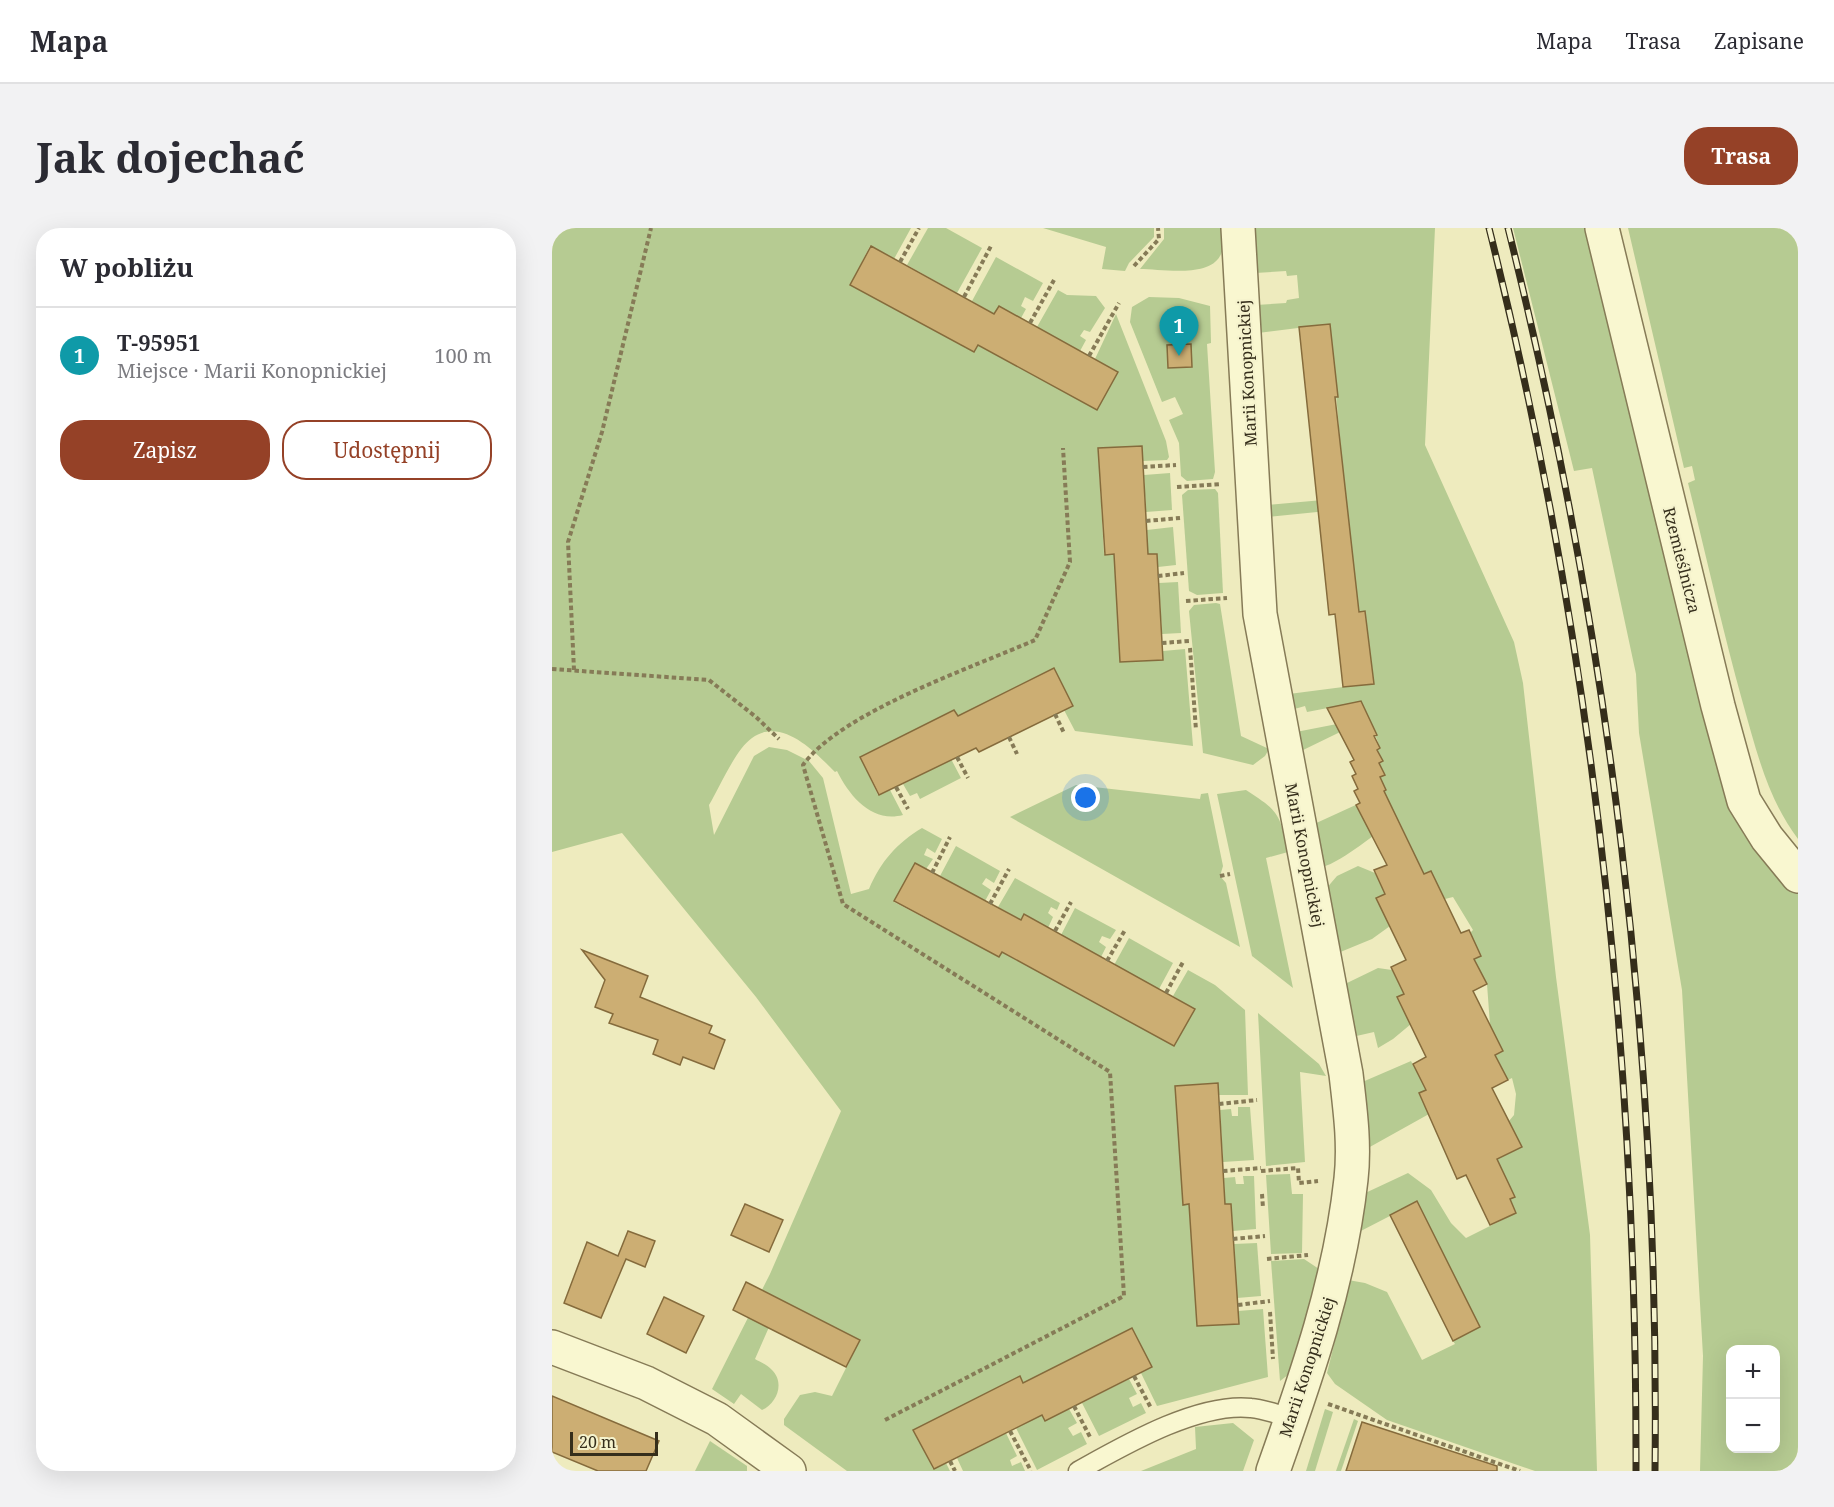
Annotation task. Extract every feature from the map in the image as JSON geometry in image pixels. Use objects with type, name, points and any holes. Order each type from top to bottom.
[{"type":"street","name":"Marii Konopnickiej","points":[[1238,228],[1260,614],[1346,1074],[1353,1131],[1352,1178],[1339,1252],[1315,1353],[1273,1471]]},
{"type":"street","name":"Rzemieślnicza","points":[[1602,228],[1718,706],[1744,801],[1767,838],[1798,876]]},
{"type":"street","points":[[552,1347],[646,1383],[717,1419],[789,1471]]},
{"type":"lane","points":[[1078,1471],[1154,1430],[1222,1409],[1251,1408],[1292,1418]]},
{"type":"path","points":[[574,670],[568,542],[602,432],[651,228]]},
{"type":"path","points":[[900,262],[919,228]]},
{"type":"path","points":[[1134,266],[1159,239],[1158,228]]},
{"type":"path","points":[[964,297],[991,246]]},
{"type":"path","points":[[1030,323],[1054,280]]},
{"type":"path","points":[[1089,356],[1119,303]]},
{"type":"path","points":[[885,1420],[1124,1296],[1110,1072],[843,904],[804,765],[823,744],[881,706],[1035,640],[1070,562],[1063,448]]},
{"type":"path","points":[[1143,467],[1176,465]]},
{"type":"path","points":[[1177,487],[1210,484]]},
{"type":"path","points":[[1146,521],[1180,518]]},
{"type":"path","points":[[1158,576],[1184,573]]},
{"type":"path","points":[[1186,601],[1219,599]]},
{"type":"path","points":[[1162,643],[1189,641]]},
{"type":"path","points":[[1190,648],[1196,730]]},
{"type":"path","points":[[552,669],[709,680],[756,717],[779,739]]},
{"type":"path","points":[[1054,714],[1064,733]]},
{"type":"path","points":[[1009,737],[1017,754]]},
{"type":"path","points":[[957,757],[968,778]]},
{"type":"path","points":[[896,787],[908,809]]},
{"type":"path","points":[[932,873],[951,837]]},
{"type":"path","points":[[990,904],[1009,869]]},
{"type":"path","points":[[1220,876],[1230,874]]},
{"type":"path","points":[[1055,931],[1071,902]]},
{"type":"path","points":[[1107,961],[1125,930]]},
{"type":"path","points":[[1166,993],[1183,962]]},
{"type":"path","points":[[1219,1104],[1257,1100]]},
{"type":"path","points":[[1223,1171],[1292,1168]]},
{"type":"path","points":[[1262,1194],[1263,1208]]},
{"type":"path","points":[[1233,1239],[1265,1236]]},
{"type":"path","points":[[1267,1258],[1339,1252]]},
{"type":"path","points":[[1238,1305],[1270,1301]]},
{"type":"path","points":[[1270,1311],[1273,1359]]},
{"type":"path","points":[[1134,1376],[1154,1414]]},
{"type":"path","points":[[1322,1402],[1520,1471]]},
{"type":"path","points":[[1074,1406],[1095,1446]]},
{"type":"path","points":[[1010,1431],[1030,1471]]},
{"type":"path","points":[[950,1461],[955,1471]]},
{"type":"green space","points":[[552,228],[911,228],[894,259],[870,246],[850,285],[974,352],[978,345],[1097,410],[1118,372],[1095,359],[1116,314],[1166,441],[1169,457],[1167,460],[1143,461],[1141,446],[1098,449],[1104,554],[1114,554],[1120,662],[1163,660],[1163,651],[1185,649],[1193,746],[1075,731],[1064,710],[1073,705],[1054,668],[958,716],[954,710],[860,757],[878,795],[890,790],[903,815],[881,815],[863,806],[848,790],[837,771],[835,772],[798,740],[775,731],[763,732],[746,744],[734,760],[709,805],[714,835],[754,756],[769,747],[787,750],[809,761],[823,778],[851,894],[869,889],[891,854],[922,828],[942,839],[935,853],[927,848],[924,855],[933,859],[926,869],[915,864],[894,902],[999,957],[1002,952],[1194,1009],[1173,996],[1188,970],[1215,985],[1245,1010],[1248,1095],[1219,1095],[1217,1083],[1175,1086],[1183,1204],[1189,1204],[1197,1326],[1239,1324],[1238,1311],[1263,1309],[1268,1377],[1157,1406],[1141,1373],[1152,1367],[1132,1328],[1023,1383],[914,1430],[933,1469],[946,1463],[950,1471],[847,1471],[784,1425],[784,1419],[800,1395],[815,1392],[832,1396],[860,1340],[781,1300],[755,1359],[776,1375],[779,1387],[772,1403],[762,1410],[741,1394],[734,1404],[712,1389],[770,1274],[841,1111],[756,997],[622,833],[552,852]]},
{"type":"green space","points":[[928,228],[946,228],[982,248],[957,293],[907,265]]},
{"type":"green space","points":[[1043,228],[1154,228],[1154,237],[1129,263],[1125,271],[1102,269],[1106,247]]},
{"type":"green space","points":[[1164,228],[1224,228],[1222,253],[1214,263],[1195,270],[1140,269],[1164,239]]},
{"type":"green space","points":[[1253,228],[1435,228],[1425,445],[1514,642],[1523,683],[1556,977],[1590,1235],[1597,1471],[1535,1471],[1387,1420],[1335,1384],[1327,1373],[1349,1285],[1348,1280],[1365,1283],[1387,1292],[1422,1360],[1455,1344],[1453,1341],[1480,1327],[1417,1202],[1355,1234],[1361,1195],[1408,1173],[1431,1190],[1451,1223],[1466,1238],[1516,1213],[1510,1199],[1515,1197],[1497,1159],[1522,1147],[1509,1121],[1514,1115],[1516,1094],[1512,1078],[1508,1080],[1495,1055],[1502,1051],[1490,1025],[1487,984],[1474,959],[1481,956],[1470,933],[1473,930],[1453,897],[1445,899],[1424,874],[1399,821],[1341,859],[1320,868],[1312,825],[1384,792],[1386,790],[1380,777],[1385,775],[1379,763],[1382,761],[1377,750],[1380,748],[1369,718],[1299,752],[1296,732],[1337,724],[1333,707],[1307,712],[1305,706],[1291,710],[1289,694],[1374,683],[1365,611],[1359,612],[1347,509],[1267,517],[1267,505],[1345,498],[1330,324],[1258,333],[1256,305],[1286,303],[1287,300],[1299,298],[1297,275],[1287,276],[1286,271],[1255,273]]},
{"type":"green space","points":[[1513,228],[1590,228],[1725,792],[1744,835],[1783,882],[1798,894],[1798,1471],[1700,1471],[1703,1356],[1682,990],[1639,733],[1636,674],[1592,468],[1574,471]]},
{"type":"green space","points":[[1628,228],[1798,228],[1798,839],[1770,790],[1742,700],[1688,483],[1695,480],[1692,466],[1684,468]]},
{"type":"green space","points":[[996,257],[1043,283],[1033,301],[1025,297],[1021,306],[1026,309],[1021,318],[994,314],[972,301]]},
{"type":"green space","points":[[1058,290],[1067,295],[1096,296],[1105,308],[1090,332],[1084,330],[1080,336],[1086,340],[1080,351],[1037,327]]},
{"type":"green space","points":[[1149,297],[1179,298],[1210,306],[1211,343],[1207,344],[1215,472],[1213,479],[1187,481],[1181,476],[1179,443],[1169,420],[1183,414],[1175,397],[1162,402],[1130,322],[1132,307]]},
{"type":"green space","points":[[1170,473],[1172,510],[1146,512],[1144,475]]},
{"type":"green space","points":[[1215,489],[1218,493],[1223,593],[1197,595],[1189,591],[1182,495],[1188,490]]},
{"type":"green space","points":[[1173,527],[1176,565],[1158,567],[1157,554],[1148,554],[1147,530]]},
{"type":"green space","points":[[1178,582],[1181,633],[1162,634],[1159,583]]},
{"type":"green space","points":[[1220,604],[1241,736],[1269,749],[1265,756],[1253,765],[1203,753],[1189,611],[1194,605]]},
{"type":"green space","points":[[951,759],[961,778],[920,799],[917,793],[910,796],[903,784]]},
{"type":"green space","points":[[1076,785],[1200,799],[1201,794],[1208,793],[1223,866],[1220,876],[1226,883],[1240,947],[1010,817]]},
{"type":"green space","points":[[1246,790],[1272,809],[1280,821],[1285,839],[1288,852],[1266,858],[1293,988],[1252,956],[1217,794]]},
{"type":"green space","points":[[956,846],[1000,871],[994,883],[986,878],[982,884],[991,890],[985,901],[940,876]]},
{"type":"green space","points":[[1358,866],[1375,873],[1385,894],[1376,898],[1390,926],[1372,939],[1338,953],[1325,890],[1337,876]]},
{"type":"green space","points":[[1015,878],[1060,903],[1057,910],[1051,907],[1048,913],[1053,917],[1048,928],[1024,914],[1021,920],[998,907]]},
{"type":"green space","points":[[1075,908],[1116,930],[1110,939],[1102,936],[1099,942],[1106,947],[1101,957],[1061,935]]},
{"type":"green space","points":[[1129,938],[1173,963],[1159,989],[1114,965]]},
{"type":"green space","points":[[1378,968],[1392,970],[1404,994],[1398,997],[1411,1024],[1378,1048],[1374,1032],[1352,1037],[1343,991],[1347,983]]},
{"type":"green space","points":[[1258,1013],[1319,1064],[1326,1076],[1300,1072],[1305,1162],[1266,1166]]},
{"type":"green space","points":[[1411,1061],[1426,1090],[1419,1094],[1429,1114],[1368,1148],[1360,1083]]},
{"type":"green space","points":[[1238,1107],[1250,1107],[1254,1160],[1223,1162],[1220,1110],[1231,1109],[1232,1116],[1238,1116]]},
{"type":"green space","points":[[1290,1174],[1292,1194],[1303,1194],[1302,1253],[1271,1254],[1266,1175]]},
{"type":"green space","points":[[1243,1176],[1254,1176],[1256,1229],[1233,1231],[1231,1205],[1225,1204],[1224,1178],[1235,1177],[1236,1184],[1244,1184]]},
{"type":"green space","points":[[1257,1243],[1261,1296],[1237,1298],[1234,1244]]},
{"type":"green space","points":[[1304,1259],[1319,1269],[1293,1371],[1280,1381],[1271,1261]]},
{"type":"green space","points":[[1129,1379],[1137,1394],[1129,1398],[1133,1407],[1141,1403],[1146,1413],[1099,1436],[1082,1403]]},
{"type":"green space","points":[[1069,1409],[1077,1423],[1068,1428],[1073,1436],[1081,1432],[1087,1444],[1037,1470],[1016,1428],[1042,1415],[1045,1421]]},
{"type":"green space","points":[[1325,1409],[1333,1412],[1315,1471],[1306,1471]]},
{"type":"green space","points":[[1354,1419],[1358,1421],[1341,1471],[1336,1471]]},
{"type":"green space","points":[[1233,1423],[1254,1440],[1243,1471],[1141,1471],[1196,1449],[1195,1427]]},
{"type":"green space","points":[[1006,1433],[1017,1456],[1010,1460],[1012,1466],[1021,1462],[1025,1471],[963,1471],[957,1458]]},
{"type":"green space","points":[[710,1441],[747,1466],[747,1471],[695,1471]]},
{"type":"building","points":[[871,246],[994,314],[999,306],[1118,372],[1097,410],[978,345],[974,352],[850,285]]},
{"type":"building","points":[[1330,324],[1338,397],[1335,397],[1359,612],[1365,611],[1374,684],[1343,687],[1335,614],[1329,615],[1299,327]]},
{"type":"building","points":[[1191,344],[1192,367],[1168,368],[1167,345]]},
{"type":"building","points":[[1142,446],[1148,554],[1157,554],[1163,660],[1120,662],[1114,554],[1105,555],[1098,448]]},
{"type":"building","points":[[1054,668],[1073,706],[979,752],[976,748],[879,795],[860,757],[954,710],[958,716]]},
{"type":"building","points":[[1361,701],[1377,735],[1374,736],[1380,748],[1377,750],[1383,761],[1379,763],[1385,775],[1380,777],[1386,790],[1384,791],[1424,874],[1431,871],[1461,933],[1469,930],[1481,956],[1474,959],[1487,984],[1473,991],[1503,1051],[1495,1055],[1508,1080],[1492,1088],[1522,1147],[1497,1159],[1515,1197],[1510,1199],[1516,1213],[1490,1225],[1466,1175],[1457,1179],[1419,1093],[1426,1090],[1413,1064],[1426,1057],[1397,997],[1404,994],[1391,967],[1406,960],[1376,898],[1385,894],[1374,870],[1387,865],[1356,805],[1360,803],[1354,791],[1358,789],[1352,776],[1356,774],[1350,762],[1354,760],[1327,708]]},
{"type":"building","points":[[915,863],[1021,920],[1024,914],[1195,1009],[1174,1046],[1002,952],[999,957],[894,901]]},
{"type":"building","points":[[582,950],[648,976],[640,997],[712,1026],[709,1033],[725,1040],[714,1069],[683,1057],[680,1065],[653,1054],[658,1040],[609,1023],[613,1014],[595,1007],[605,980]]},
{"type":"building","points":[[1218,1083],[1225,1204],[1231,1204],[1239,1324],[1197,1326],[1189,1204],[1183,1205],[1175,1086]]},
{"type":"building","points":[[1417,1201],[1480,1327],[1453,1341],[1390,1215]]},
{"type":"building","points":[[745,1204],[783,1220],[769,1252],[731,1235]]},
{"type":"building","points":[[628,1231],[655,1241],[645,1267],[626,1259],[601,1318],[564,1303],[587,1242],[618,1256]]},
{"type":"building","points":[[746,1282],[860,1340],[846,1367],[733,1310]]},
{"type":"building","points":[[664,1297],[704,1316],[686,1353],[647,1334]]},
{"type":"building","points":[[1132,1328],[1152,1367],[1045,1421],[1042,1415],[934,1469],[913,1430],[1020,1376],[1023,1383]]},
{"type":"building","points":[[552,1396],[659,1441],[646,1471],[598,1471],[552,1452]]},
{"type":"building","points":[[1362,1422],[1497,1466],[1497,1471],[1346,1471]]},
{"type":"railway","points":[[1489,228],[1525,381],[1555,535],[1581,690],[1601,845],[1617,1000],[1628,1157],[1634,1313],[1636,1471]]},
{"type":"railway","points":[[1508,228],[1544,381],[1574,534],[1600,689],[1621,845],[1637,1001],[1648,1157],[1654,1314],[1655,1471]]},
{"type":"place","name":"T-95951","points":[[1179,356]]}]
